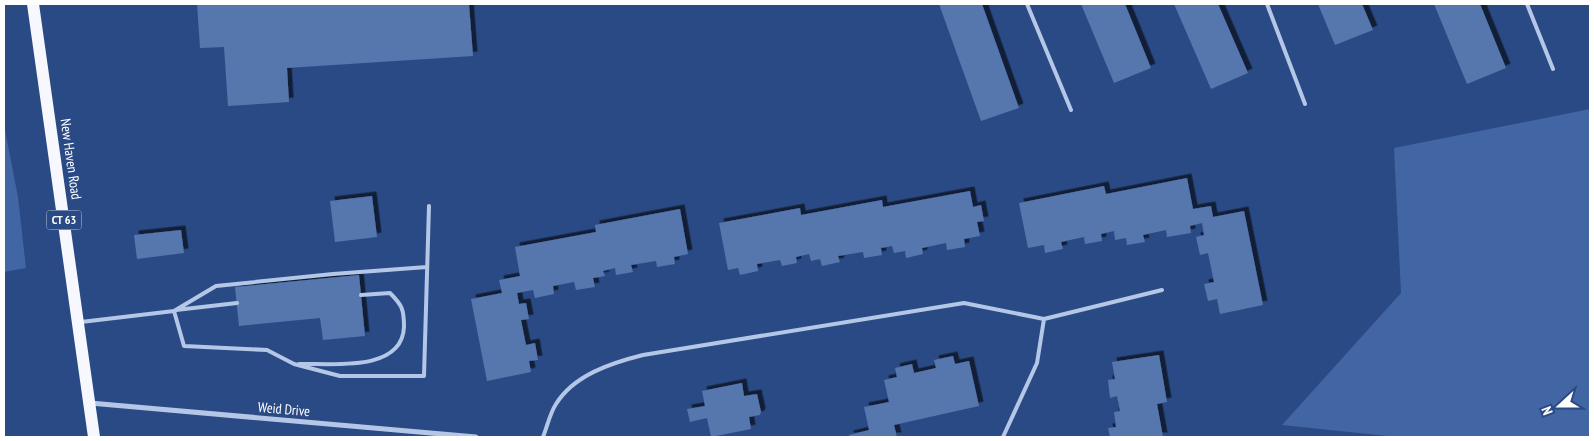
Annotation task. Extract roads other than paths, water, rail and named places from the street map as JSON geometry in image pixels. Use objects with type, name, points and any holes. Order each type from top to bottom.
[{"type":"main road","name":"New Haven Road","points":[[33,4],[94,437]]},
{"type":"street","name":"Weid Drive","points":[[90,403],[476,437]]},
{"type":"lane","points":[[1027,4],[1071,110]]},
{"type":"lane","points":[[1267,4],[1305,104]]},
{"type":"lane","points":[[1527,4],[1552,69]]},
{"type":"lane","points":[[174,311],[184,346],[268,350],[294,364],[340,376],[424,376],[429,206]]},
{"type":"lane","points":[[174,311],[216,286],[427,267]]},
{"type":"lane","points":[[543,437],[554,406],[566,389],[582,378],[615,362],[643,355],[964,303],[1044,319],[1162,290]]},
{"type":"lane","points":[[294,364],[370,361],[382,358],[395,350],[403,335],[404,320],[401,304],[390,293],[361,295]]},
{"type":"lane","points":[[78,323],[237,303]]},
{"type":"lane","points":[[1003,437],[1037,363],[1044,319]]}]
